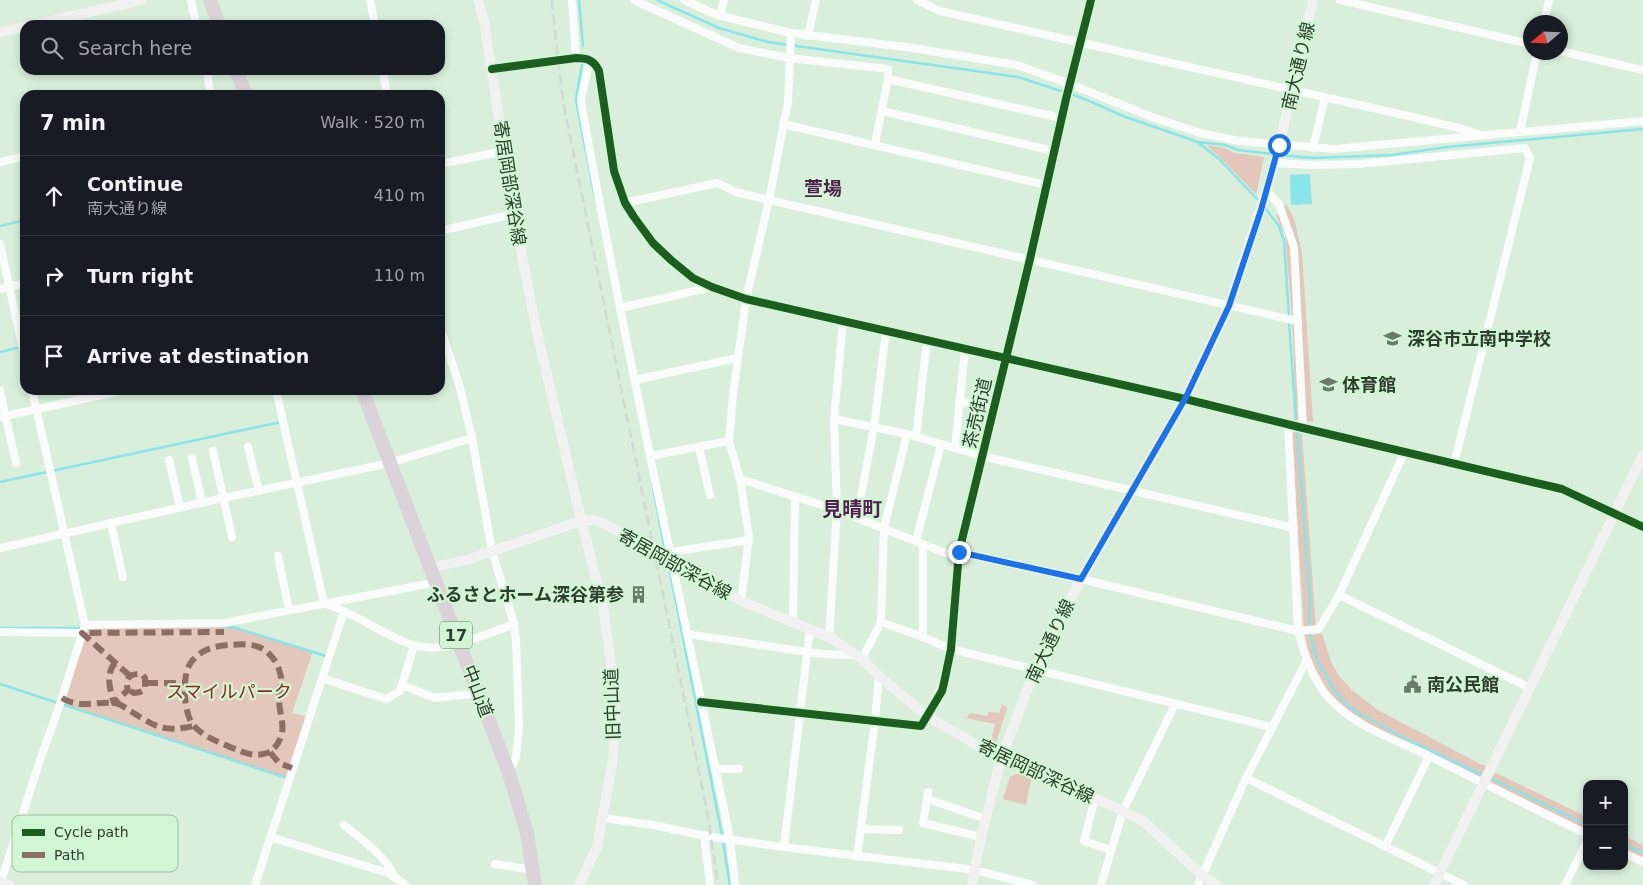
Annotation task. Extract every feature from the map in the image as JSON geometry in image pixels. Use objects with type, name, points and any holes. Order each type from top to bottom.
[{"type":"highway","points":[[210,0],[217,20]]},
{"type":"highway","points":[[238,75],[244,90]]},
{"type":"highway","name":"中山道","points":[[364,395],[509,773],[527,833],[534,885]]},
{"type":"street","points":[[54,20],[142,0]]},
{"type":"street","points":[[191,0],[195,20]]},
{"type":"street","points":[[370,0],[374,20]]},
{"type":"street","name":"寄居岡部深谷線","points":[[478,0],[484,21],[514,214],[536,328],[581,520],[594,520],[603,523],[672,556],[741,601],[829,637],[859,657],[927,716],[1001,760],[1043,774],[1144,822],[1217,885]]},
{"type":"street","points":[[572,0],[576,58]]},
{"type":"street","points":[[634,0],[739,48],[888,69],[888,79],[875,144]]},
{"type":"street","points":[[684,0],[720,16],[791,36],[808,36],[906,47],[1018,65],[1152,117],[1200,133],[1239,141],[1334,149],[1643,121]]},
{"type":"street","points":[[720,16],[724,0]]},
{"type":"street","points":[[808,36],[816,0]]},
{"type":"street","points":[[917,0],[940,11],[1463,128],[1483,137]]},
{"type":"street","name":"茶売街道","points":[[927,716],[942,691],[952,649],[958,555],[1030,259],[1061,118],[1091,0]]},
{"type":"street","name":"南大通り線","points":[[972,885],[981,837],[1001,760],[1035,669],[1081,579],[1185,399],[1229,306],[1275,163],[1313,0]]},
{"type":"street","points":[[1340,0],[1523,42]]},
{"type":"street","points":[[1546,15],[1549,0]]},
{"type":"street","points":[[0,32],[20,27]]},
{"type":"street","points":[[741,601],[749,540],[740,480],[729,441],[732,395],[746,299],[769,200],[788,102],[791,36]]},
{"type":"street","points":[[1568,53],[1643,70]]},
{"type":"street","points":[[492,69],[576,58],[590,60],[594,63],[599,71],[614,171],[625,203],[653,243],[693,278],[712,287],[746,299],[843,322],[1185,399],[1562,488],[1643,527]]},
{"type":"street","points":[[590,60],[581,99],[620,308],[730,839],[736,885]]},
{"type":"street","points":[[1520,132],[1535,60]]},
{"type":"street","points":[[207,75],[210,90]]},
{"type":"street","points":[[384,75],[386,90]]},
{"type":"street","points":[[888,79],[1061,118]]},
{"type":"street","points":[[1313,148],[1325,97]]},
{"type":"street","points":[[882,110],[1054,151]]},
{"type":"street","points":[[783,124],[1046,185]]},
{"type":"street","points":[[1483,137],[1484,150]]},
{"type":"street","points":[[1359,147],[1360,164]]},
{"type":"street","points":[[1275,163],[1321,166],[1360,164],[1484,150],[1525,148],[1530,158],[1454,464]]},
{"type":"street","points":[[445,163],[504,151]]},
{"type":"street","points":[[0,162],[20,157]]},
{"type":"street","points":[[625,203],[717,183],[736,192],[769,200],[1297,321]]},
{"type":"street","points":[[1266,191],[1279,204],[1294,247],[1303,428]]},
{"type":"street","points":[[445,230],[514,214]]},
{"type":"street","points":[[0,244],[20,335]]},
{"type":"street","points":[[0,289],[20,284]]},
{"type":"street","points":[[620,308],[712,287]]},
{"type":"street","points":[[829,637],[837,510],[834,419],[843,322]]},
{"type":"street","points":[[856,517],[874,427],[886,331]]},
{"type":"street","points":[[916,436],[927,340]]},
{"type":"street","points":[[445,342],[459,384],[472,438],[492,551],[514,624],[519,726],[516,757],[509,773]]},
{"type":"street","points":[[955,448],[965,349]]},
{"type":"street","points":[[635,380],[738,358]]},
{"type":"street","points":[[0,391],[3,417],[16,463]]},
{"type":"street","points":[[23,815],[84,629],[33,395]]},
{"type":"street","points":[[3,417],[103,395]]},
{"type":"street","points":[[277,395],[324,603]]},
{"type":"street","points":[[959,402],[994,405]]},
{"type":"street","points":[[834,419],[916,436],[982,456],[1294,528]]},
{"type":"street","points":[[1288,424],[1301,631],[1306,660],[1314,677],[1340,708],[1366,728],[1429,756],[1583,832]]},
{"type":"street","points":[[687,634],[807,652],[859,657],[881,622],[884,528],[907,434]]},
{"type":"street","points":[[0,548],[259,490],[390,463],[472,438]]},
{"type":"street","points":[[650,456],[729,441]]},
{"type":"street","points":[[923,637],[919,542],[941,444]]},
{"type":"street","points":[[698,446],[710,495]]},
{"type":"street","points":[[248,447],[259,490]]},
{"type":"street","points":[[213,451],[232,537]]},
{"type":"street","points":[[740,480],[837,510],[958,555],[1081,579],[1301,631],[1319,629],[1339,595],[1406,452]]},
{"type":"street","points":[[1434,885],[1643,455]]},
{"type":"street","points":[[192,458],[202,503]]},
{"type":"street","points":[[169,460],[180,508]]},
{"type":"street","points":[[793,622],[795,497]]},
{"type":"street","points":[[0,632],[224,623],[427,584],[434,575],[470,558],[581,520]]},
{"type":"street","name":"旧中山道","points":[[579,885],[598,847],[604,818],[613,760],[615,708],[605,620],[581,520]]},
{"type":"street","points":[[111,523],[123,577]]},
{"type":"street","points":[[672,556],[749,540]]},
{"type":"street","points":[[278,556],[289,610]]},
{"type":"street","points":[[1339,595],[1530,688]]},
{"type":"street","points":[[324,603],[414,646],[433,647],[460,643],[514,624]]},
{"type":"street","points":[[255,885],[344,611]]},
{"type":"street","points":[[881,622],[952,649],[1272,727]]},
{"type":"street","points":[[784,847],[810,629]]},
{"type":"street","points":[[322,678],[386,699],[400,692],[414,646]]},
{"type":"street","points":[[1198,885],[1246,778],[1306,660]]},
{"type":"street","points":[[857,857],[880,676]]},
{"type":"street","points":[[402,685],[435,698],[478,693]]},
{"type":"street","points":[[701,702],[921,726],[927,716]]},
{"type":"street","points":[[1101,885],[1123,811],[1175,704]]},
{"type":"street","points":[[1385,847],[1429,756]]},
{"type":"street","points":[[715,768],[739,769]]},
{"type":"street","points":[[1246,778],[1464,885]]},
{"type":"street","points":[[981,837],[923,823],[927,796],[986,819]]},
{"type":"street","points":[[1095,798],[1084,841],[1111,850]]},
{"type":"street","points":[[604,818],[653,825],[704,836],[857,857],[975,870],[1034,885]]},
{"type":"street","points":[[344,825],[389,864],[395,878]]},
{"type":"street","points":[[861,829],[899,830]]},
{"type":"street","points":[[704,836],[710,885]]},
{"type":"street","points":[[270,837],[388,873],[406,885]]},
{"type":"street","points":[[1565,885],[1583,849]]},
{"type":"street","points":[[2,884],[12,851]]},
{"type":"street","points":[[1628,855],[1643,862]]},
{"type":"street","points":[[495,864],[533,870]]},
{"type":"green space","points":[[1207,145],[1224,148],[1235,153],[1264,157],[1256,194]]},
{"type":"green space","points":[[1286,204],[1294,219],[1302,253],[1313,422],[1296,419],[1292,315],[1285,235],[1276,216]]},
{"type":"green space","points":[[1292,432],[1302,434],[1316,628],[1309,629],[1311,635],[1322,633],[1331,662],[1339,676],[1352,690],[1376,709],[1486,766],[1479,779],[1367,725],[1330,695],[1309,658],[1304,631]]},
{"type":"green space","name":"スマイルパーク","points":[[224,623],[313,651],[292,713],[309,717],[289,778],[60,704],[85,625]]},
{"type":"green space","points":[[1002,704],[1007,708],[996,743],[990,745],[995,724],[966,718],[971,713],[987,716],[989,712],[999,713]]},
{"type":"green space","points":[[1021,772],[1029,775],[1031,780],[1026,805],[1003,799],[1010,777]]},
{"type":"green space","points":[[1496,773],[1583,815],[1583,829],[1490,784],[1491,779]]},
{"type":"green space","points":[[1628,838],[1643,845],[1643,859],[1628,851]]},
{"type":"water","points":[[1310,174],[1312,204],[1291,205],[1290,175]]},
{"type":"waterway","points":[[579,0],[583,46]]},
{"type":"waterway","points":[[657,0],[719,28],[768,42],[1018,77],[1064,92]]},
{"type":"waterway","points":[[582,64],[576,100],[595,197]]},
{"type":"waterway","points":[[1071,94],[1123,116],[1198,142],[1225,145],[1238,150],[1273,154]]},
{"type":"waterway","points":[[1279,155],[1313,158],[1392,155],[1447,147],[1643,129]]},
{"type":"waterway","points":[[1199,143],[1220,160],[1260,202]]},
{"type":"waterway","points":[[1265,208],[1279,226],[1284,241],[1289,317]]},
{"type":"waterway","points":[[0,226],[20,221]]},
{"type":"waterway","points":[[1289,322],[1296,424]]},
{"type":"waterway","points":[[0,352],[20,347]]},
{"type":"waterway","points":[[0,482],[281,422]]},
{"type":"waterway","points":[[1297,429],[1310,599],[1309,629],[1317,661],[1335,691],[1344,702],[1358,713],[1412,742],[1485,776]]},
{"type":"waterway","points":[[652,482],[665,551]]},
{"type":"waterway","points":[[668,562],[722,835]]},
{"type":"waterway","points":[[221,627],[233,627],[329,657]]},
{"type":"waterway","points":[[0,628],[83,628]]},
{"type":"waterway","points":[[0,684],[287,778]]},
{"type":"waterway","points":[[1490,778],[1583,823]]},
{"type":"waterway","points":[[723,842],[730,885]]},
{"type":"waterway","points":[[1628,846],[1643,853]]},
{"type":"railway","points":[[552,0],[564,107],[707,811],[718,885]]},
{"type":"marked path","points":[[130,676],[82,633],[224,632]]},
{"type":"marked path","points":[[270,752],[259,755],[245,753],[211,738],[194,726],[190,720],[186,703],[185,684],[188,667],[200,654],[218,646],[248,645],[262,648],[273,658],[281,676],[279,699],[282,729],[279,742],[270,752],[279,763],[292,768]]},
{"type":"marked path","points":[[115,663],[109,677],[114,703],[128,690],[127,682],[131,675],[142,674],[145,678],[145,689],[134,693],[128,690]]},
{"type":"marked path","points":[[146,683],[185,683]]},
{"type":"marked path","points":[[62,698],[82,704],[117,704],[148,722],[161,727],[175,729],[194,726]]},
{"type":"cycle path","points":[[701,702],[921,726],[942,691],[951,649],[959,552],[1091,0]]},
{"type":"cycle path","points":[[492,69],[576,58],[587,59],[595,64],[599,71],[614,171],[625,203],[653,243],[693,278],[712,287],[746,299],[1185,399],[1562,489],[1643,527]]},
{"type":"place","name":"深谷市立南中学校","points":[[1393,338]]},
{"type":"place","name":"体育館","points":[[1328,384]]},
{"type":"place","name":"ふるさとホーム深谷第参","points":[[638,594]]},
{"type":"place","name":"南公民館","points":[[1413,684]]},
{"type":"district","name":"萱場","points":[[823,188]]},
{"type":"district","name":"見晴町","points":[[852,509]]},
{"type":"route","points":[[959,552],[1081,579],[1185,399],[1229,306],[1261,210],[1279,145]]}]
